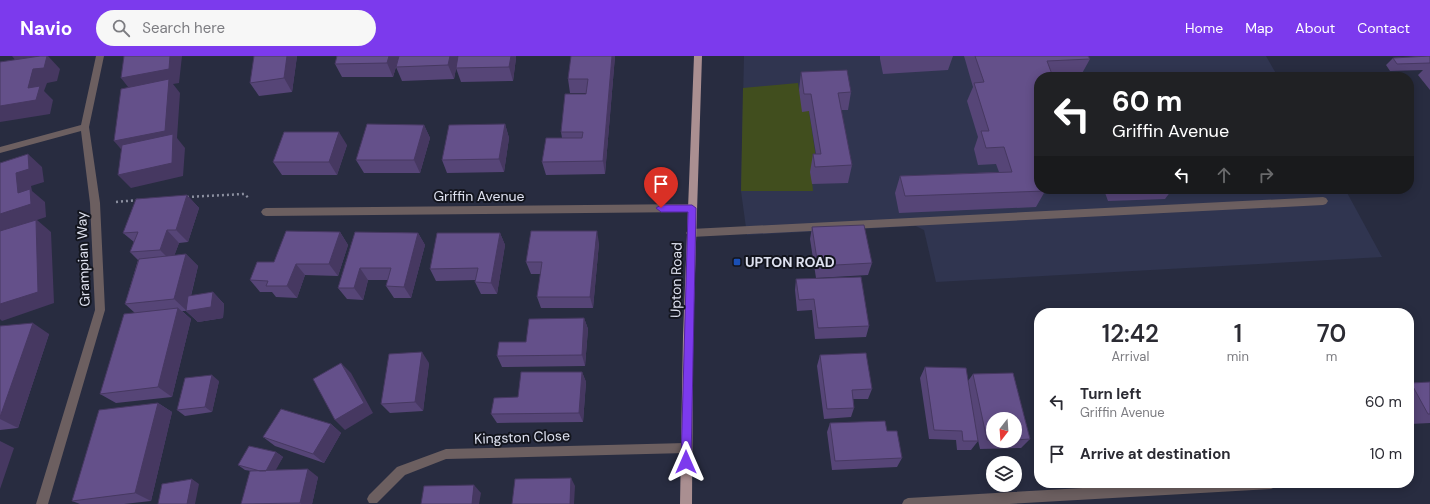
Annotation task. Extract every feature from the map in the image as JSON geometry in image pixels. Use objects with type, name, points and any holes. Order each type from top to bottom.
[{"type":"main road","name":"Upton Road","points":[[686,504],[691,233],[698,56]]},
{"type":"street","name":"Grampian Way","points":[[42,504],[100,310],[95,203],[85,127],[100,56]]},
{"type":"street","points":[[0,150],[85,127]]},
{"type":"street","points":[[691,233],[1323,200]]},
{"type":"street","name":"Griffin Avenue","points":[[266,212],[692,208]]},
{"type":"street","name":"Kingston Close","points":[[373,499],[401,471],[446,454],[686,448]]},
{"type":"street","points":[[908,504],[1185,488]]},
{"type":"path","points":[[181,198],[244,194],[266,212]]},
{"type":"path","points":[[95,203],[142,200]]},
{"type":"shaded area","points":[[744,56],[1266,56],[1275,72],[1034,72],[1034,194],[1348,194],[1382,257],[936,282],[924,230],[916,226],[747,235],[741,191]]},
{"type":"green space","points":[[798,83],[799,90],[809,111],[818,171],[811,172],[813,191],[741,191],[743,88]]},
{"type":"building","points":[[47,56],[44,68],[33,69],[28,88],[40,86],[36,100],[0,106],[0,62]]},
{"type":"building","points":[[124,56],[170,56],[169,69],[121,78]]},
{"type":"building","points":[[254,56],[287,56],[284,78],[250,83]]},
{"type":"building","points":[[337,56],[389,56],[387,63],[335,64]]},
{"type":"building","points":[[399,56],[450,56],[448,65],[396,67]]},
{"type":"building","points":[[458,56],[511,56],[509,67],[456,68]]},
{"type":"building","points":[[571,56],[612,56],[603,161],[542,162],[546,138],[582,138],[583,132],[561,132],[565,94],[586,94],[588,79],[568,79]]},
{"type":"building","points":[[975,56],[1088,56],[1090,59],[1047,61],[1051,72],[1034,72],[1034,191],[905,196],[900,176],[1012,172],[1004,147],[986,148],[981,131],[989,131],[974,83],[984,82]]},
{"type":"building","points":[[1430,56],[1430,63],[1397,64],[1393,58]]},
{"type":"building","points":[[847,70],[851,92],[838,93],[852,165],[815,167],[813,154],[821,154],[811,94],[804,94],[801,72]]},
{"type":"building","points":[[169,79],[165,131],[114,141],[121,89]]},
{"type":"building","points":[[367,124],[424,125],[414,160],[356,160]]},
{"type":"building","points":[[505,124],[499,159],[442,160],[449,125]]},
{"type":"building","points":[[284,132],[339,132],[329,162],[273,162]]},
{"type":"building","points":[[173,134],[172,163],[118,175],[122,145]]},
{"type":"building","points":[[28,154],[29,169],[16,173],[18,193],[30,189],[31,204],[0,214],[0,163]]},
{"type":"building","points":[[187,195],[176,230],[167,230],[160,250],[130,252],[138,232],[123,233],[136,199]]},
{"type":"building","points":[[36,220],[38,292],[0,304],[0,231]]},
{"type":"building","points":[[864,225],[872,263],[818,266],[812,227]]},
{"type":"building","points":[[286,231],[340,232],[329,264],[296,264],[287,286],[266,286],[268,281],[250,280],[257,262],[274,262]]},
{"type":"building","points":[[531,231],[597,231],[590,297],[537,297],[542,262],[526,262]]},
{"type":"building","points":[[355,232],[418,233],[404,287],[386,286],[391,268],[360,268],[354,288],[338,288]]},
{"type":"building","points":[[437,233],[500,233],[491,283],[475,282],[478,268],[430,269]]},
{"type":"building","points":[[186,254],[174,299],[125,304],[139,259]]},
{"type":"building","points":[[861,277],[869,326],[818,328],[814,299],[799,300],[796,279]]},
{"type":"building","points":[[213,292],[211,307],[186,311],[188,296]]},
{"type":"building","points":[[178,308],[158,387],[100,394],[124,314]]},
{"type":"building","points":[[584,318],[582,355],[497,356],[499,342],[526,342],[529,319]]},
{"type":"building","points":[[33,323],[0,417],[0,326]]},
{"type":"building","points":[[422,352],[415,402],[381,404],[389,354]]},
{"type":"building","points":[[866,353],[872,389],[852,390],[854,408],[827,409],[820,355]]},
{"type":"building","points":[[341,363],[364,403],[335,420],[313,379]]},
{"type":"building","points":[[925,367],[966,368],[978,441],[963,441],[962,431],[934,430]]},
{"type":"building","points":[[521,372],[582,372],[579,413],[491,414],[494,398],[518,397]]},
{"type":"building","points":[[1013,373],[1030,439],[1022,440],[1022,412],[986,412],[986,435],[973,374]]},
{"type":"building","points":[[212,375],[205,407],[177,410],[185,378]]},
{"type":"building","points":[[1430,382],[1430,414],[1428,414],[1414,388],[1414,383]]},
{"type":"building","points":[[158,403],[135,493],[72,501],[99,410]]},
{"type":"building","points":[[281,409],[331,424],[313,454],[263,437]]},
{"type":"building","points":[[885,421],[887,431],[897,431],[902,458],[835,461],[830,423]]},
{"type":"building","points":[[249,446],[276,452],[266,471],[260,471],[238,465]]},
{"type":"building","points":[[308,469],[300,503],[241,504],[250,471]]},
{"type":"building","points":[[571,478],[570,504],[512,504],[515,479]]},
{"type":"building","points":[[192,479],[187,504],[158,504],[162,484]]},
{"type":"building","points":[[474,485],[472,504],[421,504],[424,486]]},
{"type":"place","name":"UPTON ROAD","points":[[737,262]]},
{"type":"route","points":[[661,208],[692,208],[686,462]]}]
